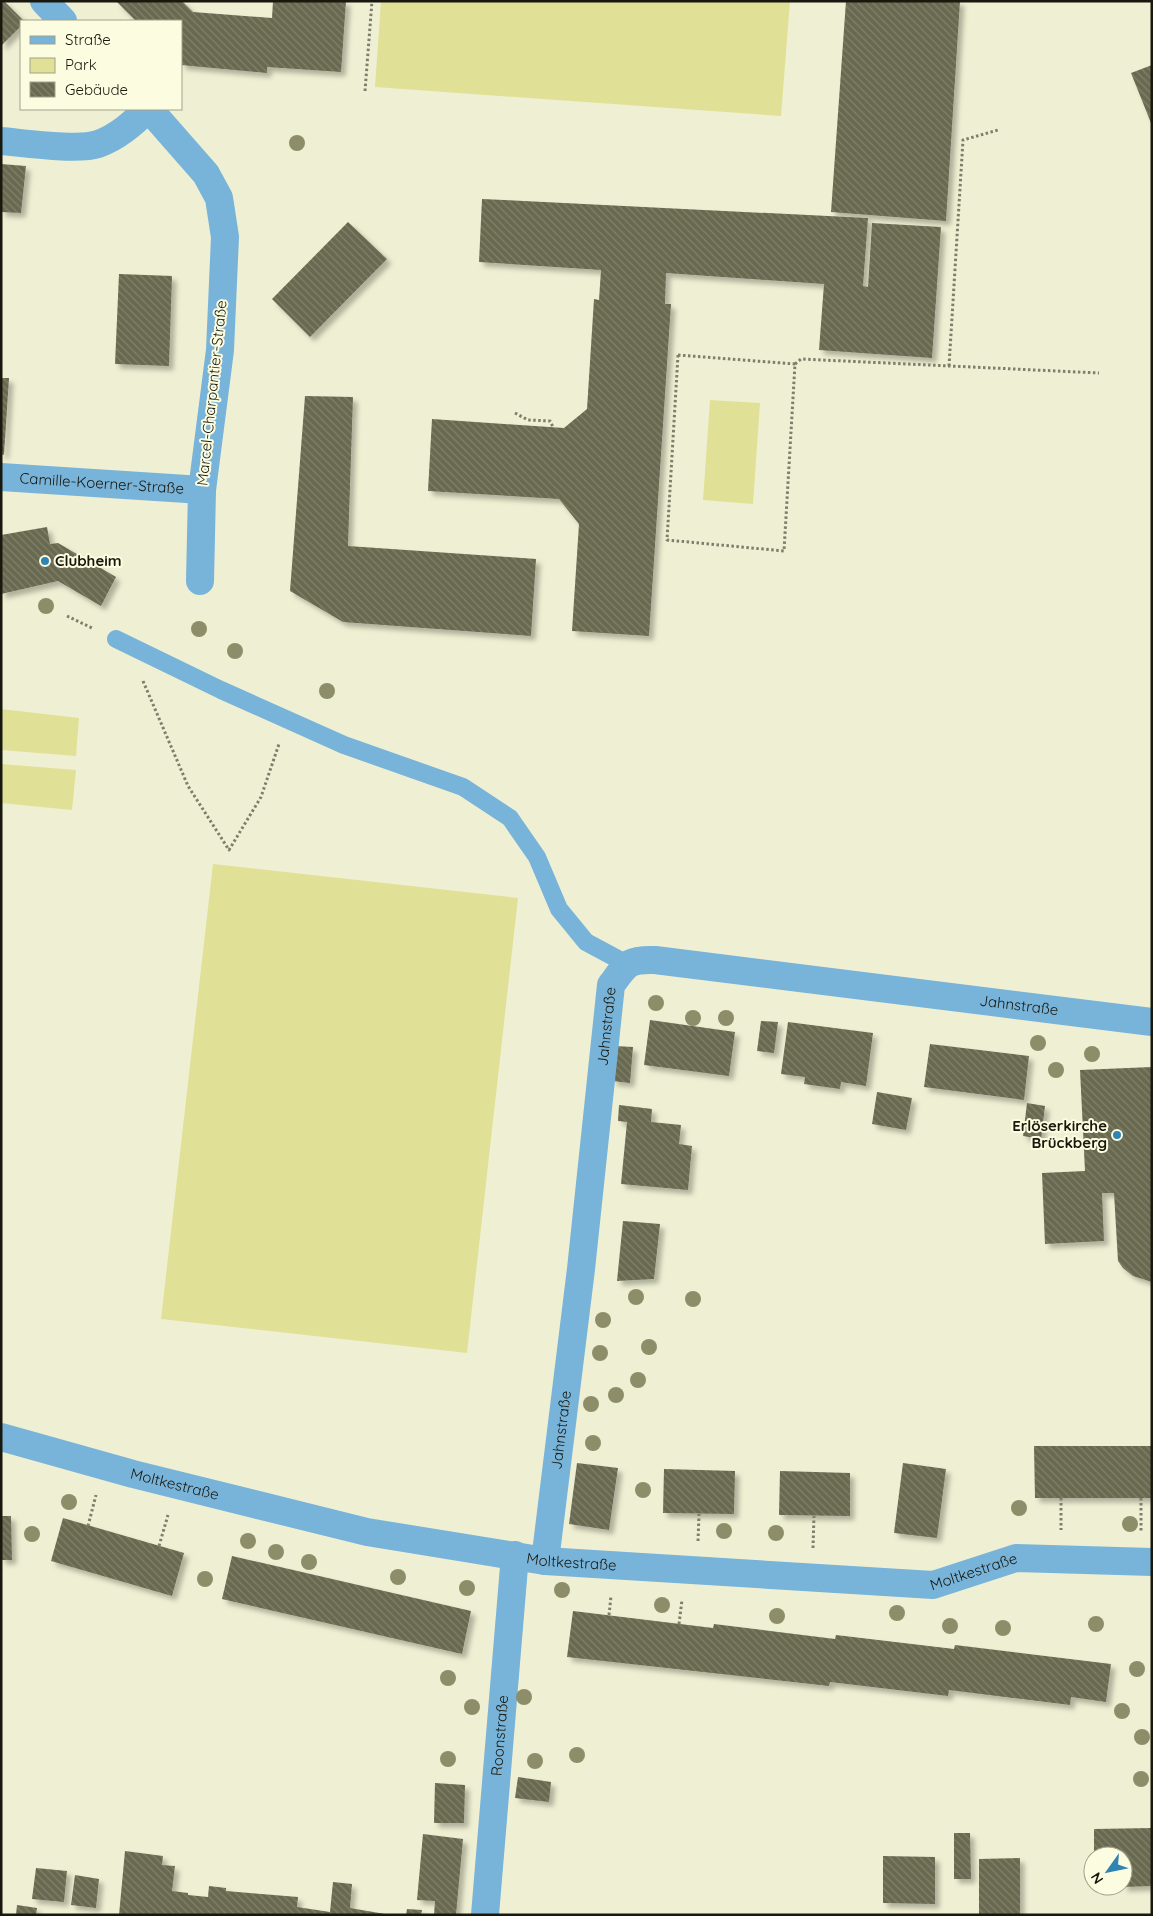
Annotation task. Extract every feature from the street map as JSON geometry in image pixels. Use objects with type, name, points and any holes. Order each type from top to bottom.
[{"type":"street","points":[[44,1],[62,20]]},
{"type":"street","points":[[1,141],[66,146],[96,145],[124,131],[148,110]]},
{"type":"street","name":"Marcel-Charpantier-Straße","points":[[150,110],[206,174],[219,198],[225,237],[220,350],[202,490],[200,581]]},
{"type":"street","name":"Camille-Koerner-Straße","points":[[1,477],[202,490]]},
{"type":"street","name":"Jahnstraße","points":[[545,1561],[581,1269],[611,985],[627,964],[642,960],[655,960],[1152,1022]]},
{"type":"street","name":"Moltkestraße","points":[[1,1437],[133,1474],[367,1532],[545,1561],[933,1585],[1016,1558],[1152,1562]]},
{"type":"street","name":"Roonstraße","points":[[485,1915],[515,1555]]},
{"type":"lane","points":[[116,639],[222,690],[344,745],[463,787],[510,818],[537,857],[558,909],[586,942],[627,964]]},
{"type":"path","points":[[365,91],[372,1]]},
{"type":"path","points":[[949,366],[963,140],[998,130]]},
{"type":"path","points":[[795,364],[784,551],[667,540],[678,355],[795,364],[801,359],[1099,372]]},
{"type":"path","points":[[515,413],[528,420],[550,421],[552,427]]},
{"type":"path","points":[[67,616],[116,639]]},
{"type":"path","points":[[141,678],[188,786],[229,850],[261,797],[287,719]]},
{"type":"green space","points":[[381,1],[790,1],[781,116],[375,87]]},
{"type":"green space","points":[[710,400],[760,403],[753,504],[703,500]]},
{"type":"green space","points":[[1,709],[79,718],[76,756],[1,750]]},
{"type":"green space","points":[[1,764],[76,770],[72,810],[1,803]]},
{"type":"green space","points":[[213,864],[518,898],[467,1353],[161,1319]]},
{"type":"building","points":[[1,1],[4,1],[23,20],[20,20],[20,27],[1,46]]},
{"type":"building","points":[[116,1],[182,1],[193,12],[272,18],[273,1],[346,1],[341,72],[267,67],[267,73],[182,65],[182,20],[135,20]]},
{"type":"building","points":[[846,1],[960,1],[946,221],[831,212]]},
{"type":"building","points":[[1152,65],[1152,123],[1151,123],[1131,73]]},
{"type":"building","points":[[1,164],[26,166],[21,213],[1,212]]},
{"type":"building","points":[[482,199],[868,218],[863,286],[868,287],[872,223],[941,227],[932,358],[819,350],[824,284],[666,273],[665,304],[671,304],[649,636],[572,631],[579,524],[559,499],[428,491],[432,419],[564,428],[587,409],[594,299],[599,300],[601,270],[479,262]]},
{"type":"building","points":[[348,222],[387,259],[310,337],[272,299]]},
{"type":"building","points":[[119,274],[172,276],[169,366],[115,364]]},
{"type":"building","points":[[1,378],[9,378],[4,455],[1,454]]},
{"type":"building","points":[[305,396],[353,397],[348,546],[536,559],[531,636],[343,622],[290,591]]},
{"type":"building","name":"Clubheim","points":[[47,527],[50,544],[58,543],[116,577],[101,606],[58,581],[1,594],[1,535]]},
{"type":"building","points":[[650,1020],[735,1032],[729,1076],[644,1065]]},
{"type":"building","points":[[761,1021],[778,1022],[774,1053],[757,1051]]},
{"type":"building","points":[[788,1022],[873,1033],[866,1086],[841,1082],[840,1089],[804,1084],[805,1077],[781,1074]]},
{"type":"building","points":[[930,1044],[1029,1056],[1024,1100],[924,1087]]},
{"type":"building","points":[[615,1046],[633,1047],[630,1083],[612,1081]]},
{"type":"building","points":[[1152,1067],[1152,1282],[1133,1276],[1118,1261],[1114,1193],[1102,1193],[1104,1241],[1045,1244],[1042,1173],[1085,1171],[1080,1070]]},
{"type":"building","points":[[877,1092],[912,1098],[906,1130],[872,1124]]},
{"type":"building","points":[[1027,1103],[1045,1106],[1041,1139],[1023,1136]]},
{"type":"building","points":[[619,1105],[652,1109],[651,1122],[681,1125],[679,1144],[692,1146],[688,1190],[621,1184],[627,1122],[618,1121]]},
{"type":"building","points":[[623,1221],[660,1224],[654,1279],[617,1281]]},
{"type":"building","points":[[1034,1446],[1152,1446],[1152,1498],[1035,1498]]},
{"type":"building","points":[[577,1463],[618,1468],[609,1530],[569,1524]]},
{"type":"building","points":[[903,1463],[946,1469],[937,1538],[894,1533]]},
{"type":"building","points":[[664,1469],[735,1471],[734,1514],[663,1513]]},
{"type":"building","points":[[780,1471],[850,1473],[850,1516],[779,1515]]},
{"type":"building","points":[[1,1516],[11,1516],[12,1560],[1,1560]]},
{"type":"building","points":[[63,1518],[184,1553],[172,1596],[51,1561]]},
{"type":"building","points":[[232,1556],[471,1611],[462,1654],[222,1599]]},
{"type":"building","points":[[573,1611],[713,1628],[714,1624],[835,1639],[836,1635],[954,1649],[955,1645],[1111,1664],[1106,1702],[1071,1697],[1070,1705],[949,1690],[948,1696],[830,1682],[829,1686],[567,1657]]},
{"type":"building","points":[[518,1777],[551,1782],[549,1802],[515,1798]]},
{"type":"building","points":[[435,1783],[465,1785],[464,1823],[434,1823]]},
{"type":"building","points":[[1152,1828],[1152,1886],[1133,1887],[1133,1846],[1094,1846],[1094,1829]]},
{"type":"building","points":[[954,1833],[970,1833],[971,1879],[954,1879]]},
{"type":"building","points":[[423,1834],[463,1839],[456,1915],[434,1915],[435,1901],[417,1900]]},
{"type":"building","points":[[125,1851],[163,1856],[162,1865],[175,1866],[172,1891],[188,1893],[188,1895],[208,1897],[209,1886],[226,1888],[226,1891],[298,1897],[297,1907],[330,1912],[333,1882],[352,1884],[350,1908],[391,1915],[119,1915]]},
{"type":"building","points":[[883,1856],[935,1857],[935,1904],[883,1903]]},
{"type":"building","points":[[1020,1858],[1020,1915],[979,1915],[979,1859]]},
{"type":"building","points":[[36,1868],[67,1871],[64,1902],[32,1899]]},
{"type":"building","points":[[75,1875],[99,1879],[96,1908],[71,1905]]},
{"type":"building","points":[[17,1905],[37,1908],[36,1915],[16,1915]]},
{"type":"building","points":[[407,1909],[422,1910],[421,1915],[406,1915]]},
{"type":"place","name":"Clubheim","points":[[45,561]]},
{"type":"place","name":"Erlöserkirche Brückberg","points":[[1117,1135]]}]
